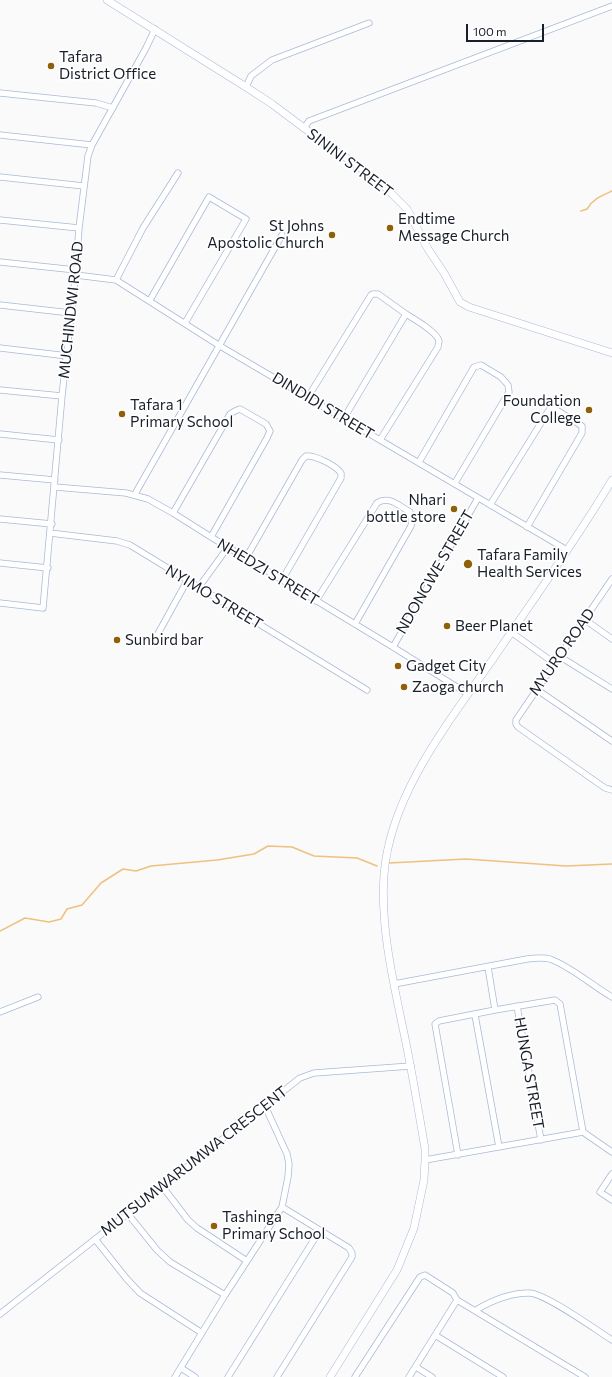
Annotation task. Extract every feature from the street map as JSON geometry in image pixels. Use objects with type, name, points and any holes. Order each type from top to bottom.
[{"type":"street","name":"SININI STREET","points":[[107,0],[246,86],[380,182],[406,209],[460,302],[469,307],[612,354]]},
{"type":"street","points":[[304,128],[309,121],[612,6]]},
{"type":"street","points":[[246,86],[251,76],[272,60],[369,23]]},
{"type":"street","name":"MUCHINDWI ROAD","points":[[0,603],[44,608],[62,396],[68,356],[76,272],[78,228],[88,156],[92,145],[155,29]]},
{"type":"street","points":[[0,93],[96,102],[113,108]]},
{"type":"street","points":[[0,135],[92,145]]},
{"type":"street","points":[[116,280],[143,228],[178,173]]},
{"type":"street","points":[[0,177],[84,186]]},
{"type":"street","points":[[150,300],[209,196],[246,219],[185,323]]},
{"type":"street","points":[[0,220],[78,228]]},
{"type":"street","points":[[135,494],[282,235]]},
{"type":"street","name":"DINDIDI STREET","points":[[0,262],[76,272],[116,280],[150,300],[220,346],[567,550]]},
{"type":"street","points":[[308,397],[371,295],[378,294],[430,330],[439,342],[438,347],[380,440]]},
{"type":"street","points":[[0,305],[71,312]]},
{"type":"street","points":[[344,418],[406,314]]},
{"type":"street","points":[[0,348],[68,356]]},
{"type":"street","points":[[419,462],[474,367],[478,365],[483,366],[506,381],[509,392],[455,483]]},
{"type":"street","points":[[0,390],[62,396]]},
{"type":"street","points":[[490,505],[548,410],[552,408],[555,409],[582,426],[582,433],[527,527]]},
{"type":"street","points":[[173,513],[230,414],[240,409],[266,424],[270,430],[267,438],[211,537]]},
{"type":"street","points":[[0,434],[59,440]]},
{"type":"street","points":[[246,558],[302,460],[306,456],[311,455],[338,468],[341,473],[341,478],[282,580]]},
{"type":"street","points":[[0,475],[55,480]]},
{"type":"street","points":[[330,1377],[397,1270],[414,1228],[424,1180],[425,1160],[411,1066],[394,984],[386,930],[384,876],[386,856],[398,812],[413,782],[441,734],[567,550],[612,480]]},
{"type":"street","name":"NHEDZI STREET","points":[[55,487],[135,494],[148,499],[468,694]]},
{"type":"street","name":"NDONGWE STREET","points":[[393,647],[478,498]]},
{"type":"street","points":[[316,601],[377,503],[381,500],[392,501],[410,512],[412,520],[411,526],[355,624]]},
{"type":"street","points":[[0,519],[52,524]]},
{"type":"street","name":"NYIMO STREET","points":[[50,533],[124,542],[367,690]]},
{"type":"street","points":[[199,587],[228,547]]},
{"type":"street","points":[[0,563],[48,568]]},
{"type":"street","points":[[155,639],[187,581]]},
{"type":"street","name":"MYURO ROAD","points":[[611,583],[554,662],[516,720],[516,724],[518,727],[605,788],[612,790]]},
{"type":"street","points":[[584,619],[612,638]]},
{"type":"street","points":[[511,632],[554,662]]},
{"type":"street","points":[[559,656],[612,689]]},
{"type":"street","points":[[536,689],[612,740]]},
{"type":"street","points":[[394,984],[527,959],[549,959],[574,972],[612,997]]},
{"type":"street","points":[[488,967],[495,1010]]},
{"type":"street","points":[[0,1012],[38,997]]},
{"type":"street","points":[[458,1155],[435,1024],[439,1021],[495,1010],[555,1000],[561,1006],[583,1132]]},
{"type":"street","name":"HUNGA STREET","points":[[517,1006],[541,1140]]},
{"type":"street","points":[[475,1015],[499,1147]]},
{"type":"street","name":"MUTSUMWARUMWA CRESCENT","points":[[0,1314],[300,1078],[314,1074],[411,1066]]},
{"type":"street","points":[[175,1377],[282,1207],[288,1176],[287,1154],[265,1106]]},
{"type":"street","points":[[425,1160],[583,1132],[612,1152]]},
{"type":"street","points":[[612,1174],[600,1192],[612,1200]]},
{"type":"street","points":[[162,1186],[188,1220],[197,1228],[247,1261]]},
{"type":"street","points":[[277,1377],[352,1257],[352,1253],[349,1248],[282,1207]]},
{"type":"street","points":[[128,1214],[157,1250],[170,1262],[226,1295]]},
{"type":"street","points":[[228,1377],[320,1230]]},
{"type":"street","points":[[95,1239],[140,1293],[202,1333]]},
{"type":"street","points":[[355,1377],[421,1276],[425,1275],[456,1295],[457,1300],[476,1310],[584,1377]]},
{"type":"street","points":[[476,1310],[501,1298],[530,1293],[551,1302],[612,1340]]},
{"type":"street","points":[[410,1377],[457,1300]]},
{"type":"street","points":[[435,1335],[503,1377]]},
{"type":"street","points":[[416,1367],[432,1377]]},
{"type":"street","points":[[181,1368],[195,1377]]},
{"type":"waterway","points":[[581,211],[587,209],[598,198],[612,191]]},
{"type":"waterway","points":[[0,931],[25,918],[49,922],[61,919],[67,909],[82,905],[101,883],[123,869],[136,871],[151,866],[217,860],[254,854],[268,846],[292,847],[314,856],[357,858],[377,866]]},
{"type":"waterway","points":[[389,863],[466,859],[566,866],[612,864]]},
{"type":"place","name":"Tafara District Office","points":[[51,66]]},
{"type":"place","name":"Endtime Message Church","points":[[390,228]]},
{"type":"place","name":"St Johns Apostolic Church","points":[[332,235]]},
{"type":"place","name":"Foundation College","points":[[589,410]]},
{"type":"place","name":"Tafara 1 Primary School","points":[[122,414]]},
{"type":"place","name":"Nhari bottle store","points":[[454,509]]},
{"type":"place","name":"Tafara Family Health Services","points":[[468,564]]},
{"type":"place","name":"Beer Planet","points":[[447,626]]},
{"type":"place","name":"Sunbird bar","points":[[117,640]]},
{"type":"place","name":"Gadget City","points":[[398,666]]},
{"type":"place","name":"Zaoga church","points":[[404,687]]},
{"type":"place","name":"Tashinga Primary School","points":[[214,1226]]}]
